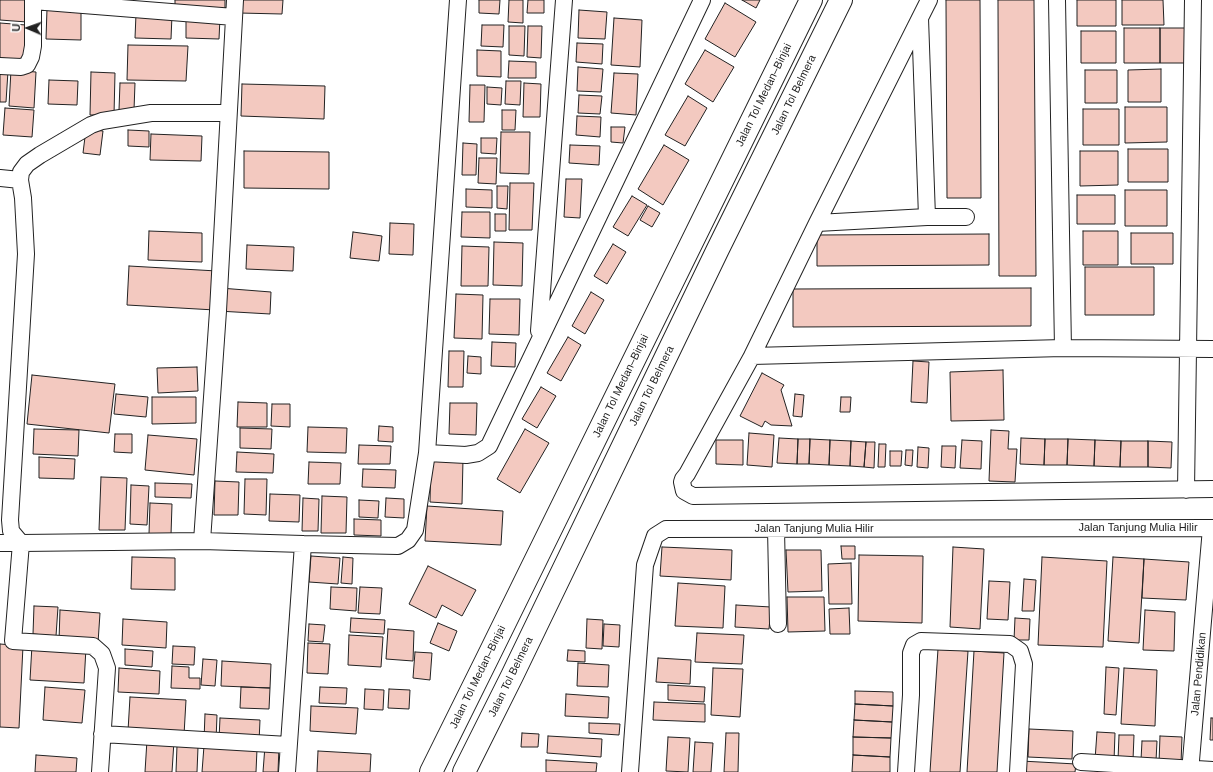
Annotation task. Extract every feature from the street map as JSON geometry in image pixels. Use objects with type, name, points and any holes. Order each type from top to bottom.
[{"type":"highway","name":"Jalan Tol Medan–Binjai","points":[[431,772],[811,0]]},
{"type":"highway","name":"Jalan Tol Belmera","points":[[464,772],[512,676],[718,249],[841,0]]},
{"type":"street","points":[[0,66],[21,67],[27,65],[33,46],[33,0],[234,17]]},
{"type":"street","points":[[202,541],[218,303],[235,0]]},
{"type":"street","points":[[0,543],[202,541],[398,546],[408,540],[415,530],[427,453],[458,0]]},
{"type":"street","points":[[539,341],[564,0]]},
{"type":"street","points":[[427,453],[466,455],[478,453],[488,446],[702,0]]},
{"type":"street","points":[[929,0],[817,222],[752,356],[683,479],[682,482],[684,491],[693,496],[1213,489]]},
{"type":"street","points":[[1057,0],[1063,348]]},
{"type":"street","points":[[1186,490],[1193,0]]},
{"type":"street","points":[[920,16],[927,217]]},
{"type":"street","points":[[100,772],[107,668],[102,654],[93,646],[6,640],[21,543],[11,531],[10,520],[26,254],[23,198],[20,180],[21,172],[27,164],[40,155],[102,121],[151,113],[228,114]]},
{"type":"street","points":[[0,178],[20,180]]},
{"type":"street","points":[[817,222],[927,217],[966,217]]},
{"type":"street","points":[[752,356],[1063,348],[1213,349]]},
{"type":"street","name":"Jalan Tanjung Mulia Hilir","points":[[630,772],[645,565],[655,536],[666,529],[1212,528]]},
{"type":"street","name":"Jalan Pendidikan","points":[[1190,771],[1212,528]]},
{"type":"street","points":[[776,529],[778,624]]},
{"type":"street","points":[[287,772],[303,544]]},
{"type":"street","points":[[906,772],[911,695],[911,653],[914,645],[921,641],[1010,644],[1020,651],[1024,664],[1018,772]]},
{"type":"street","points":[[102,734],[288,745]]},
{"type":"street","points":[[1081,762],[1190,771],[1213,770]]},
{"type":"building","points":[[0,0],[29,0],[27,22],[0,20]]},
{"type":"building","points":[[175,0],[225,0],[225,12],[175,11]]},
{"type":"building","points":[[240,0],[283,0],[282,14],[239,13]]},
{"type":"building","points":[[479,0],[500,0],[499,14],[479,13]]},
{"type":"building","points":[[509,0],[523,0],[523,23],[508,22]]},
{"type":"building","points":[[528,0],[544,0],[544,13],[527,13]]},
{"type":"building","points":[[742,0],[760,0],[756,8]]},
{"type":"building","points":[[946,0],[980,0],[981,198],[947,198]]},
{"type":"building","points":[[998,0],[1034,0],[1036,276],[999,276]]},
{"type":"building","points":[[1077,0],[1116,0],[1116,26],[1077,26]]},
{"type":"building","points":[[1122,0],[1163,0],[1164,25],[1122,25]]},
{"type":"building","points":[[725,3],[756,22],[735,57],[705,39]]},
{"type":"building","points":[[47,9],[81,10],[81,40],[46,39]]},
{"type":"building","points":[[579,10],[607,12],[605,39],[578,38]]},
{"type":"building","points":[[136,14],[172,15],[171,39],[135,38]]},
{"type":"building","points":[[186,16],[220,18],[219,39],[186,38]]},
{"type":"building","points":[[614,18],[642,20],[640,67],[611,65]]},
{"type":"building","points":[[0,23],[26,25],[24,60],[0,58]]},
{"type":"building","points":[[482,25],[504,25],[503,47],[481,46]]},
{"type":"building","points":[[509,26],[525,26],[524,56],[509,55]]},
{"type":"building","points":[[528,26],[542,26],[541,58],[527,57]]},
{"type":"building","points":[[1124,28],[1160,28],[1160,63],[1124,63]]},
{"type":"building","points":[[1160,28],[1187,28],[1187,63],[1160,63]]},
{"type":"building","points":[[1081,31],[1116,31],[1116,63],[1081,63]]},
{"type":"building","points":[[577,43],[603,44],[602,64],[576,62]]},
{"type":"building","points":[[128,45],[188,46],[186,81],[127,80]]},
{"type":"building","points":[[477,50],[501,51],[501,77],[477,76]]},
{"type":"building","points":[[705,50],[734,67],[713,102],[685,84]]},
{"type":"building","points":[[509,61],[536,62],[536,78],[508,78]]},
{"type":"building","points":[[578,67],[603,69],[601,92],[577,91]]},
{"type":"building","points":[[1161,69],[1161,102],[1128,102],[1128,70]]},
{"type":"building","points":[[0,70],[8,71],[6,102],[0,102]]},
{"type":"building","points":[[11,70],[36,72],[34,108],[9,106]]},
{"type":"building","points":[[1085,70],[1117,70],[1117,103],[1085,103]]},
{"type":"building","points":[[91,72],[115,73],[114,115],[90,115]]},
{"type":"building","points":[[614,73],[638,74],[636,115],[611,113]]},
{"type":"building","points":[[49,80],[78,81],[77,105],[48,104]]},
{"type":"building","points":[[506,81],[521,81],[520,105],[505,104]]},
{"type":"building","points":[[120,83],[135,83],[134,110],[119,110]]},
{"type":"building","points":[[524,83],[541,84],[540,117],[523,117]]},
{"type":"building","points":[[242,84],[325,86],[324,119],[241,116]]},
{"type":"building","points":[[470,85],[485,85],[484,122],[469,122]]},
{"type":"building","points":[[487,87],[502,88],[501,105],[487,104]]},
{"type":"building","points":[[579,95],[602,96],[600,114],[578,113]]},
{"type":"building","points":[[688,96],[707,108],[685,146],[665,135]]},
{"type":"building","points":[[1125,107],[1167,107],[1167,142],[1125,143]]},
{"type":"building","points":[[5,108],[34,110],[32,137],[3,135]]},
{"type":"building","points":[[1083,109],[1119,109],[1119,145],[1083,145]]},
{"type":"building","points":[[502,110],[516,110],[515,130],[502,130]]},
{"type":"building","points":[[577,116],[601,117],[600,137],[576,135]]},
{"type":"building","points":[[611,127],[625,127],[623,143],[611,142]]},
{"type":"building","points":[[86,129],[103,131],[100,155],[83,153]]},
{"type":"building","points":[[128,130],[149,131],[149,147],[128,146]]},
{"type":"building","points":[[501,132],[530,132],[529,174],[500,173]]},
{"type":"building","points":[[151,134],[202,136],[201,161],[150,160]]},
{"type":"building","points":[[481,138],[497,138],[496,154],[481,153]]},
{"type":"building","points":[[463,143],[477,144],[476,175],[462,175]]},
{"type":"building","points":[[570,145],[600,146],[599,165],[569,163]]},
{"type":"building","points":[[664,145],[689,160],[663,205],[638,189]]},
{"type":"building","points":[[1128,149],[1168,149],[1168,182],[1128,182]]},
{"type":"building","points":[[244,151],[329,152],[329,189],[244,188]]},
{"type":"building","points":[[1080,151],[1118,151],[1118,185],[1080,186]]},
{"type":"building","points":[[479,158],[497,158],[496,184],[478,183]]},
{"type":"building","points":[[566,179],[582,179],[580,218],[564,217]]},
{"type":"building","points":[[510,183],[534,183],[532,230],[509,230]]},
{"type":"building","points":[[497,186],[508,186],[507,209],[497,208]]},
{"type":"building","points":[[466,189],[492,190],[492,208],[466,207]]},
{"type":"building","points":[[1125,190],[1167,190],[1167,226],[1125,226]]},
{"type":"building","points":[[1077,195],[1115,195],[1115,224],[1077,224]]},
{"type":"building","points":[[632,196],[647,205],[628,236],[613,227]]},
{"type":"building","points":[[648,206],[660,213],[652,227],[640,220]]},
{"type":"building","points":[[462,212],[490,212],[490,238],[461,237]]},
{"type":"building","points":[[495,214],[506,214],[506,231],[495,231]]},
{"type":"building","points":[[390,223],[414,224],[413,255],[389,254]]},
{"type":"building","points":[[149,231],[202,233],[202,262],[148,260]]},
{"type":"building","points":[[1083,231],[1118,231],[1118,265],[1083,265]]},
{"type":"building","points":[[353,232],[382,236],[379,261],[350,258]]},
{"type":"building","points":[[1131,233],[1173,233],[1173,264],[1131,264]]},
{"type":"building","points":[[989,234],[989,265],[817,266],[817,235]]},
{"type":"building","points":[[494,242],[523,243],[522,286],[493,285]]},
{"type":"building","points":[[613,244],[626,252],[607,284],[594,276]]},
{"type":"building","points":[[247,245],[294,247],[293,271],[246,269]]},
{"type":"building","points":[[462,246],[489,247],[488,286],[461,286]]},
{"type":"building","points":[[129,266],[217,271],[215,310],[127,305]]},
{"type":"building","points":[[1085,267],[1154,267],[1154,315],[1085,315]]},
{"type":"building","points":[[220,288],[271,292],[270,314],[218,311]]},
{"type":"building","points":[[1031,288],[1031,326],[793,327],[793,289]]},
{"type":"building","points":[[591,292],[604,300],[585,334],[572,326]]},
{"type":"building","points":[[456,294],[483,295],[482,339],[454,338]]},
{"type":"building","points":[[490,299],[520,299],[519,335],[489,334]]},
{"type":"building","points":[[568,337],[581,345],[561,381],[547,373]]},
{"type":"building","points":[[492,342],[516,343],[515,367],[491,366]]},
{"type":"building","points":[[449,351],[464,351],[463,387],[448,387]]},
{"type":"building","points":[[468,356],[481,357],[481,374],[467,373]]},
{"type":"building","points":[[913,361],[929,362],[927,403],[911,402]]},
{"type":"building","points":[[197,367],[198,391],[158,393],[157,368]]},
{"type":"building","points":[[1003,370],[1004,420],[951,421],[950,372]]},
{"type":"building","points":[[762,373],[784,385],[781,390],[792,426],[771,425],[765,421],[762,427],[740,416]]},
{"type":"building","points":[[32,375],[115,384],[109,433],[27,424]]},
{"type":"building","points":[[541,387],[556,396],[537,428],[522,419]]},
{"type":"building","points":[[116,394],[148,397],[146,417],[114,414]]},
{"type":"building","points":[[795,394],[804,395],[802,417],[793,416]]},
{"type":"building","points":[[152,397],[196,397],[196,423],[152,424]]},
{"type":"building","points":[[841,397],[851,397],[850,412],[840,412]]},
{"type":"building","points":[[238,402],[267,403],[267,427],[237,427]]},
{"type":"building","points":[[450,403],[477,403],[476,435],[449,434]]},
{"type":"building","points":[[272,404],[290,404],[290,427],[271,426]]},
{"type":"building","points":[[379,426],[393,427],[393,442],[378,441]]},
{"type":"building","points":[[308,427],[347,428],[346,453],[307,452]]},
{"type":"building","points":[[240,428],[272,429],[271,449],[240,448]]},
{"type":"building","points":[[34,429],[79,430],[78,456],[33,454]]},
{"type":"building","points":[[525,429],[549,443],[520,493],[497,479]]},
{"type":"building","points":[[991,430],[1009,431],[1008,449],[1017,449],[1015,482],[989,481]]},
{"type":"building","points":[[749,433],[774,435],[772,467],[747,465]]},
{"type":"building","points":[[115,434],[132,434],[132,453],[114,452]]},
{"type":"building","points":[[148,435],[197,439],[194,475],[145,470]]},
{"type":"building","points":[[779,438],[798,439],[797,464],[777,463]]},
{"type":"building","points":[[1021,438],[1045,439],[1044,465],[1020,464]]},
{"type":"building","points":[[798,439],[810,439],[809,464],[797,464]]},
{"type":"building","points":[[810,439],[830,440],[829,465],[809,464]]},
{"type":"building","points":[[1045,439],[1068,439],[1067,465],[1044,465]]},
{"type":"building","points":[[1068,439],[1095,440],[1094,466],[1067,465]]},
{"type":"building","points":[[716,440],[743,440],[743,465],[716,464]]},
{"type":"building","points":[[830,440],[851,441],[850,466],[829,465]]},
{"type":"building","points":[[962,440],[982,441],[981,469],[960,468]]},
{"type":"building","points":[[1095,440],[1121,441],[1120,467],[1094,466]]},
{"type":"building","points":[[851,441],[866,442],[864,467],[850,466]]},
{"type":"building","points":[[1121,441],[1148,441],[1148,467],[1120,467]]},
{"type":"building","points":[[1148,441],[1172,442],[1171,468],[1148,467]]},
{"type":"building","points":[[866,442],[875,442],[874,468],[864,467]]},
{"type":"building","points":[[879,444],[886,444],[885,467],[878,467]]},
{"type":"building","points":[[359,445],[391,446],[390,464],[358,464]]},
{"type":"building","points":[[942,446],[956,446],[955,468],[941,467]]},
{"type":"building","points":[[918,447],[929,448],[928,468],[917,467]]},
{"type":"building","points":[[906,450],[913,450],[912,466],[905,465]]},
{"type":"building","points":[[890,451],[902,451],[901,466],[890,466]]},
{"type":"building","points":[[237,452],[274,454],[273,473],[236,472]]},
{"type":"building","points":[[39,457],[75,459],[74,479],[39,478]]},
{"type":"building","points":[[431,458],[463,459],[462,504],[430,502]]},
{"type":"building","points":[[309,462],[341,463],[340,484],[308,484]]},
{"type":"building","points":[[363,469],[396,470],[395,488],[362,487]]},
{"type":"building","points":[[101,477],[127,478],[125,530],[99,530]]},
{"type":"building","points":[[245,479],[267,479],[266,515],[244,514]]},
{"type":"building","points":[[215,481],[239,482],[238,515],[214,515]]},
{"type":"building","points":[[155,483],[192,484],[191,498],[155,497]]},
{"type":"building","points":[[131,485],[149,486],[147,525],[130,524]]},
{"type":"building","points":[[270,494],[300,495],[299,522],[269,521]]},
{"type":"building","points":[[322,496],[347,497],[346,533],[321,533]]},
{"type":"building","points":[[303,498],[319,499],[318,531],[302,531]]},
{"type":"building","points":[[386,498],[404,499],[404,518],[385,517]]},
{"type":"building","points":[[359,500],[379,501],[378,518],[359,517]]},
{"type":"building","points":[[150,503],[172,504],[171,535],[149,534]]},
{"type":"building","points":[[427,506],[503,511],[501,545],[425,541]]},
{"type":"building","points":[[354,519],[381,520],[381,536],[354,535]]},
{"type":"building","points":[[841,546],[855,546],[855,559],[842,559]]},
{"type":"building","points":[[662,547],[732,550],[731,580],[660,576]]},
{"type":"building","points":[[953,547],[984,549],[980,629],[950,627]]},
{"type":"building","points":[[786,550],[821,550],[822,591],[788,592]]},
{"type":"building","points":[[859,555],[923,556],[922,623],[858,621]]},
{"type":"building","points":[[311,556],[340,558],[338,584],[309,582]]},
{"type":"building","points":[[132,557],[175,558],[175,590],[131,589]]},
{"type":"building","points":[[343,557],[353,558],[352,584],[341,583]]},
{"type":"building","points":[[1042,557],[1107,561],[1103,647],[1038,645]]},
{"type":"building","points":[[1113,557],[1144,559],[1139,643],[1108,641]]},
{"type":"building","points":[[1144,559],[1189,562],[1186,600],[1142,598]]},
{"type":"building","points":[[851,563],[852,604],[829,604],[828,564]]},
{"type":"building","points":[[428,566],[476,590],[462,616],[442,605],[436,618],[409,604]]},
{"type":"building","points":[[1024,579],[1036,580],[1034,611],[1022,611]]},
{"type":"building","points":[[989,581],[1010,582],[1008,620],[987,619]]},
{"type":"building","points":[[678,583],[725,586],[723,628],[675,626]]},
{"type":"building","points":[[331,587],[357,588],[356,611],[330,609]]},
{"type":"building","points":[[360,587],[382,588],[380,614],[358,613]]},
{"type":"building","points":[[787,597],[824,597],[825,631],[788,632]]},
{"type":"building","points":[[736,605],[771,607],[769,629],[735,627]]},
{"type":"building","points":[[34,606],[58,607],[56,636],[33,634]]},
{"type":"building","points":[[849,608],[850,634],[830,634],[829,609]]},
{"type":"building","points":[[60,610],[100,613],[98,643],[59,641]]},
{"type":"building","points":[[1145,610],[1175,612],[1174,651],[1143,650]]},
{"type":"building","points":[[351,618],[385,620],[384,634],[350,632]]},
{"type":"building","points":[[1015,618],[1030,619],[1029,640],[1014,640]]},
{"type":"building","points":[[123,619],[167,622],[166,648],[122,645]]},
{"type":"building","points":[[587,619],[603,620],[602,649],[586,648]]},
{"type":"building","points":[[438,623],[457,631],[449,651],[430,643]]},
{"type":"building","points":[[309,624],[325,625],[323,642],[308,641]]},
{"type":"building","points":[[604,624],[620,625],[619,647],[603,646]]},
{"type":"building","points":[[388,629],[414,631],[413,661],[386,659]]},
{"type":"building","points":[[697,633],[744,635],[742,664],[695,662]]},
{"type":"building","points":[[349,635],[383,637],[381,667],[348,665]]},
{"type":"building","points":[[308,643],[330,644],[328,674],[307,673]]},
{"type":"building","points":[[0,644],[23,646],[19,728],[0,727]]},
{"type":"building","points":[[32,645],[86,648],[84,683],[30,680]]},
{"type":"building","points":[[173,646],[195,647],[194,665],[172,664]]},
{"type":"building","points":[[125,649],[153,651],[152,667],[125,665]]},
{"type":"building","points":[[938,649],[968,651],[960,772],[930,772]]},
{"type":"building","points":[[568,650],[585,651],[585,662],[567,661]]},
{"type":"building","points":[[974,651],[1004,653],[997,772],[967,772]]},
{"type":"building","points":[[415,652],[432,653],[430,680],[413,678]]},
{"type":"building","points":[[658,658],[691,660],[690,684],[656,682]]},
{"type":"building","points":[[203,659],[217,660],[215,686],[201,685]]},
{"type":"building","points":[[222,661],[271,664],[270,688],[221,686]]},
{"type":"building","points":[[578,663],[609,665],[608,687],[577,686]]},
{"type":"building","points":[[172,666],[189,667],[189,678],[200,678],[200,689],[171,688]]},
{"type":"building","points":[[1106,667],[1119,668],[1116,715],[1104,714]]},
{"type":"building","points":[[119,668],[160,671],[159,694],[118,692]]},
{"type":"building","points":[[713,668],[743,669],[740,717],[711,715]]},
{"type":"building","points":[[1124,668],[1157,670],[1155,726],[1121,724]]},
{"type":"building","points":[[668,685],[705,687],[704,702],[668,700]]},
{"type":"building","points":[[45,687],[85,690],[82,723],[43,720]]},
{"type":"building","points":[[241,687],[270,688],[269,709],[240,708]]},
{"type":"building","points":[[320,687],[347,688],[346,704],[319,703]]},
{"type":"building","points":[[365,689],[384,690],[383,710],[364,709]]},
{"type":"building","points":[[389,689],[410,690],[409,709],[388,708]]},
{"type":"building","points":[[855,691],[893,692],[893,706],[855,704]]},
{"type":"building","points":[[566,694],[609,697],[608,718],[565,716]]},
{"type":"building","points":[[130,697],[186,700],[184,735],[128,731]]},
{"type":"building","points":[[654,702],[705,704],[705,722],[653,720]]},
{"type":"building","points":[[855,704],[893,706],[892,722],[854,720]]},
{"type":"building","points":[[311,706],[358,708],[356,734],[310,731]]},
{"type":"building","points":[[205,714],[217,715],[216,741],[204,740]]},
{"type":"building","points":[[220,718],[260,720],[259,742],[219,739]]},
{"type":"building","points":[[1211,718],[1213,718],[1213,740],[1210,740]]},
{"type":"building","points":[[854,720],[892,722],[891,738],[853,737]]},
{"type":"building","points":[[589,723],[620,724],[619,735],[589,733]]},
{"type":"building","points":[[1029,729],[1073,731],[1072,759],[1028,757]]},
{"type":"building","points":[[1097,732],[1115,733],[1114,761],[1095,760]]},
{"type":"building","points":[[522,733],[539,734],[538,747],[521,747]]},
{"type":"building","points":[[726,733],[739,733],[738,772],[724,772]]},
{"type":"building","points":[[1119,735],[1134,735],[1133,760],[1118,760]]},
{"type":"building","points":[[548,736],[602,739],[601,757],[547,753]]},
{"type":"building","points":[[1160,736],[1182,737],[1181,764],[1159,763]]},
{"type":"building","points":[[668,737],[690,738],[688,772],[666,771]]},
{"type":"building","points":[[853,737],[891,738],[890,757],[853,755]]},
{"type":"building","points":[[147,740],[174,741],[172,772],[145,772]]},
{"type":"building","points":[[1142,741],[1157,741],[1156,761],[1141,760]]},
{"type":"building","points":[[695,742],[713,743],[711,772],[693,772]]},
{"type":"building","points":[[177,746],[198,747],[197,772],[176,772]]},
{"type":"building","points":[[204,746],[257,749],[256,772],[202,772]]},
{"type":"building","points":[[265,746],[279,747],[278,772],[263,772]]},
{"type":"building","points":[[318,751],[371,754],[370,772],[317,772]]},
{"type":"building","points":[[36,755],[77,758],[76,772],[35,772]]},
{"type":"building","points":[[853,755],[890,757],[890,772],[852,772]]},
{"type":"building","points":[[546,760],[597,763],[596,772],[546,772]]},
{"type":"building","points":[[1021,761],[1076,764],[1075,772],[1020,772]]}]
